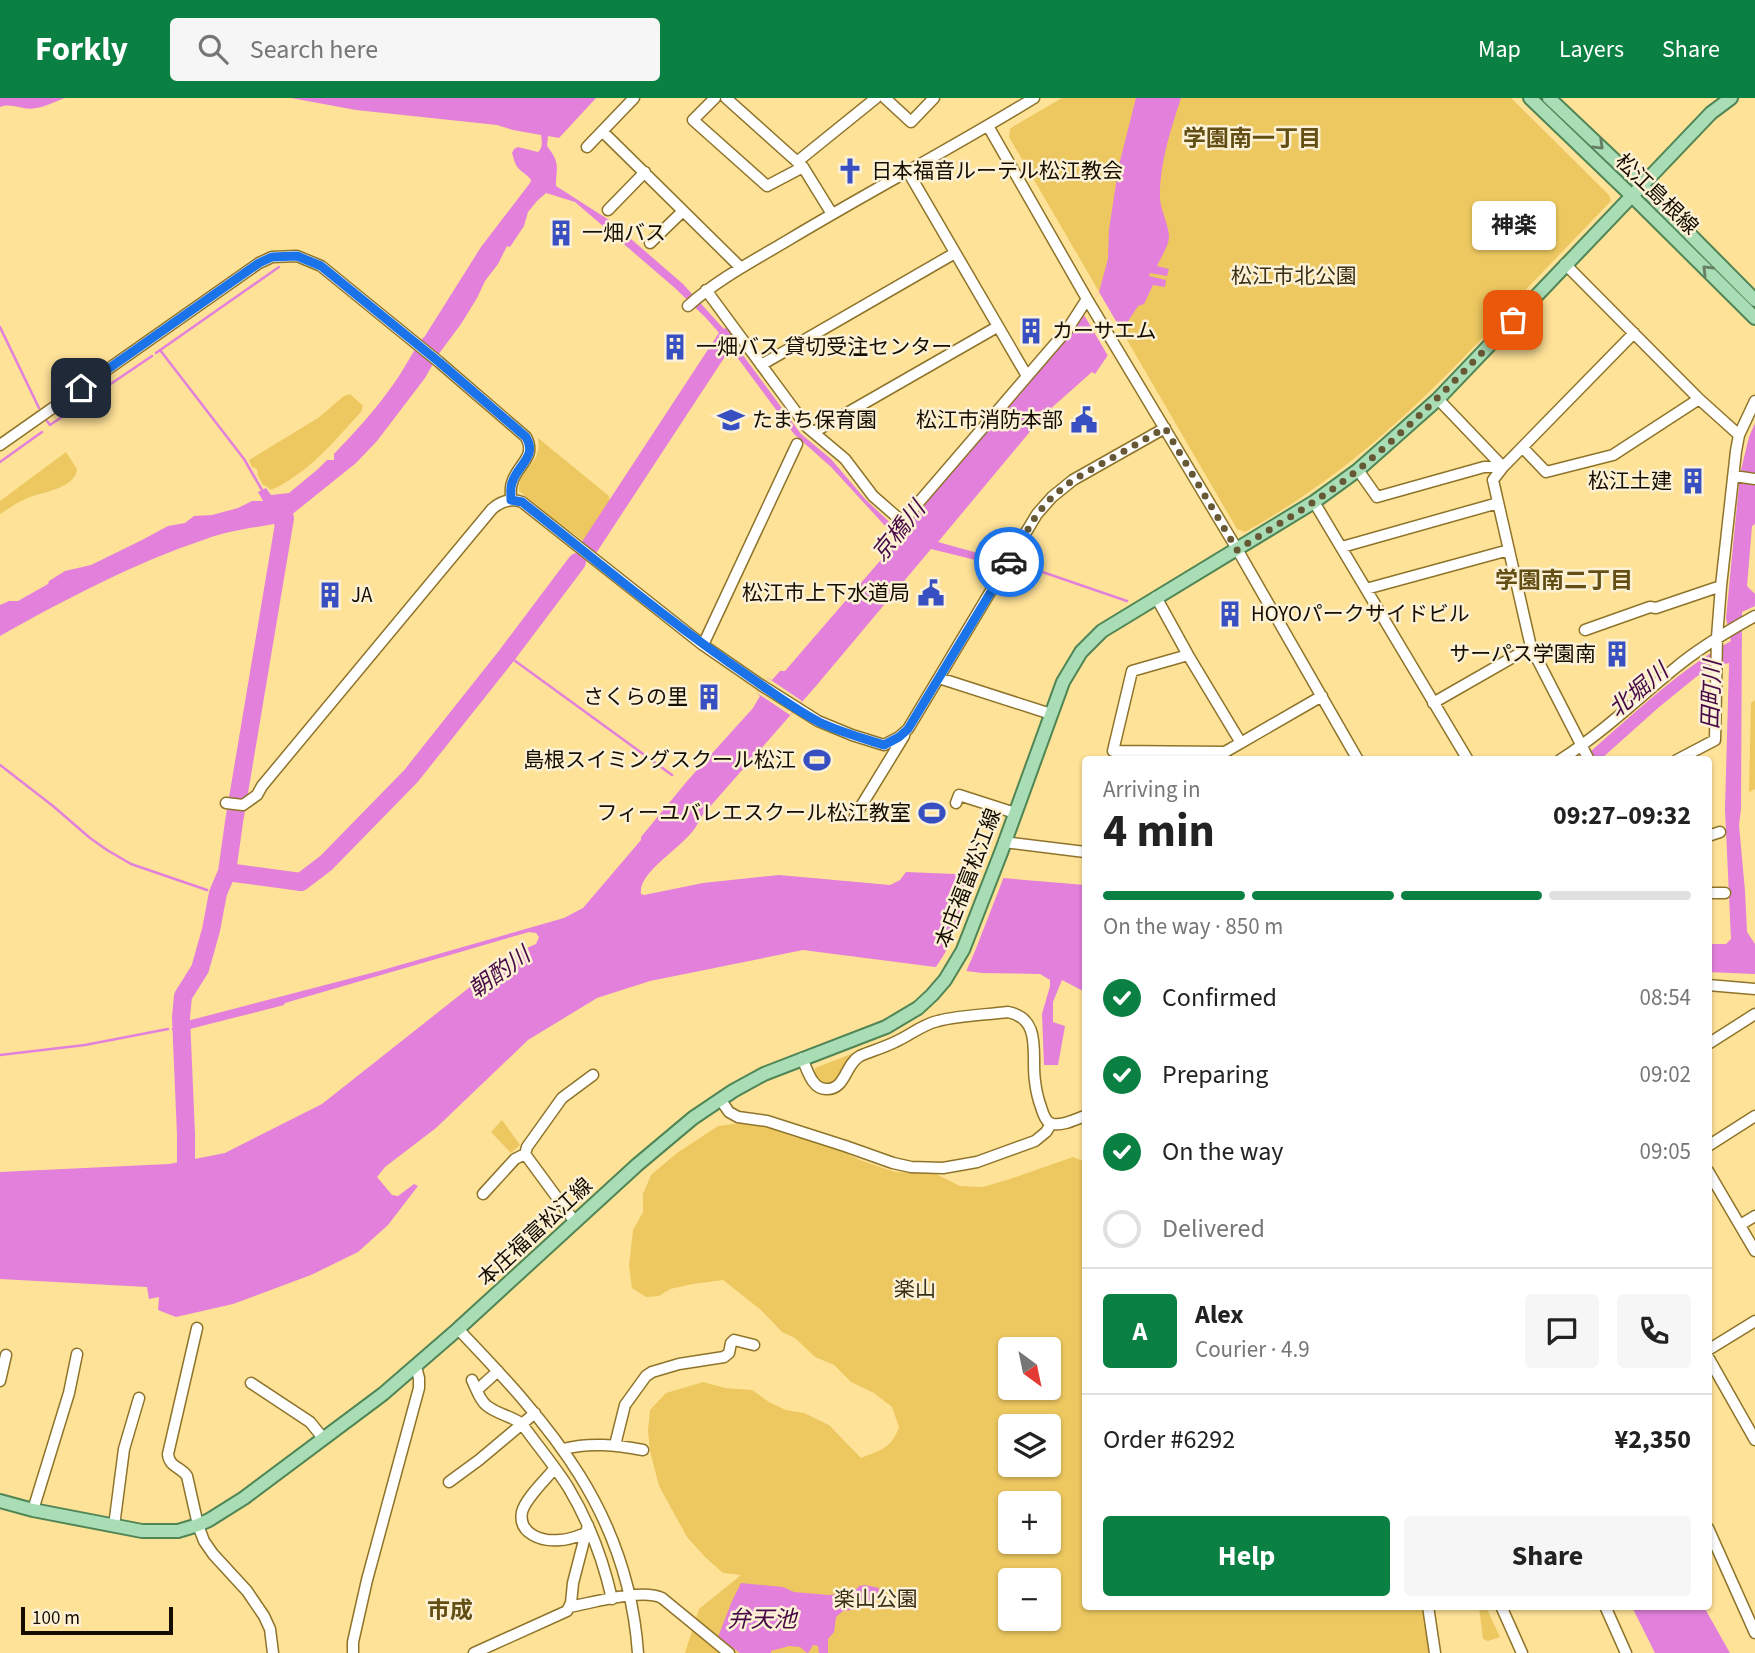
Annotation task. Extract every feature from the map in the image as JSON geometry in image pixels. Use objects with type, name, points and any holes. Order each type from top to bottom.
[{"type":"main road","name":"松江島根線","points":[[1530,98],[1755,318]]},
{"type":"main road","name":"松江島根線","points":[[1549,98],[1642,186],[1755,300]]},
{"type":"main road","name":"本庄福富松江線","points":[[0,1501],[142,1531],[169,1532],[209,1520],[244,1498],[383,1394],[655,1149],[693,1118],[764,1074],[900,1020],[926,1002],[945,981],[968,939],[1063,682],[1081,652],[1102,631],[1314,502],[1358,470],[1438,399],[1711,113],[1731,98]]},
{"type":"street","points":[[587,147],[634,98]]},
{"type":"street","points":[[715,98],[693,120],[767,186],[801,164],[876,98]]},
{"type":"street","points":[[726,98],[801,164],[832,214]]},
{"type":"street","points":[[885,98],[911,122],[934,98]]},
{"type":"street","points":[[688,306],[703,292],[741,268],[1034,98]]},
{"type":"street","points":[[988,126],[1356,756]]},
{"type":"street","points":[[601,131],[741,268]]},
{"type":"street","points":[[907,170],[1027,376]]},
{"type":"street","points":[[608,210],[645,172]]},
{"type":"street","points":[[650,243],[683,211]]},
{"type":"street","points":[[761,365],[955,253]]},
{"type":"street","points":[[0,444],[248,271],[272,257],[297,256],[321,266],[523,433],[528,440],[530,452],[512,481],[511,500]]},
{"type":"street","points":[[1565,264],[1699,399],[1739,435]]},
{"type":"street","points":[[703,292],[807,427],[845,459],[873,496],[902,519],[1067,330],[1087,299]]},
{"type":"street","points":[[814,432],[997,327]]},
{"type":"street","points":[[1634,333],[1493,480],[1531,647],[1586,753],[1676,667],[1755,616]]},
{"type":"street","points":[[1438,399],[1503,467]]},
{"type":"street","points":[[1523,448],[1546,471],[1613,456],[1699,399]]},
{"type":"street","points":[[1685,756],[1715,740],[1721,586],[1739,435],[1755,401]]},
{"type":"street","points":[[855,816],[1037,514],[1073,480],[1165,428]]},
{"type":"street","points":[[703,645],[797,444]]},
{"type":"street","points":[[1358,470],[1377,497],[1484,467],[1503,467]]},
{"type":"street","points":[[1736,476],[1755,479]]},
{"type":"street","points":[[226,803],[243,805],[257,795],[492,509],[511,500],[522,502],[703,645],[818,721],[852,736],[884,745],[908,729]]},
{"type":"street","points":[[1314,502],[1466,756]]},
{"type":"street","points":[[1342,547],[1498,503]]},
{"type":"street","points":[[1366,589],[1509,550]]},
{"type":"street","points":[[1585,630],[1721,586]]},
{"type":"street","points":[[1156,597],[1241,743]]},
{"type":"street","points":[[1433,703],[1531,647]]},
{"type":"street","points":[[1188,655],[1132,671],[1113,751],[1130,755],[1226,756],[1241,743],[1322,696]]},
{"type":"street","points":[[939,678],[1051,714]]},
{"type":"street","points":[[956,803],[959,795],[1015,813]]},
{"type":"street","points":[[1712,835],[1720,832]]},
{"type":"street","points":[[1004,842],[1082,852]]},
{"type":"street","points":[[1712,893],[1725,893]]},
{"type":"street","points":[[1712,985],[1755,989]]},
{"type":"street","points":[[802,1058],[814,1083],[822,1089],[831,1089],[840,1083],[850,1064],[859,1057],[892,1044],[934,1022],[1014,1013],[1023,1018],[1031,1029],[1034,1080],[1044,1115],[1051,1124]]},
{"type":"street","points":[[1712,1041],[1755,1014]]},
{"type":"street","points":[[483,1194],[515,1159],[525,1154],[527,1147],[562,1098],[593,1074]]},
{"type":"street","points":[[720,1099],[729,1112],[738,1117],[767,1121],[893,1163],[920,1167],[943,1168],[977,1162],[1035,1141],[1051,1124]]},
{"type":"street","points":[[1712,1143],[1755,1116]]},
{"type":"street","points":[[1051,1124],[1082,1117]]},
{"type":"street","points":[[525,1154],[575,1222]]},
{"type":"street","points":[[1712,1178],[1755,1251]]},
{"type":"street","points":[[1740,1225],[1755,1216]]},
{"type":"street","points":[[1712,1348],[1755,1321]]},
{"type":"street","points":[[197,1328],[168,1454],[171,1463],[187,1476],[204,1541],[247,1591],[264,1616],[270,1629],[273,1653]]},
{"type":"street","points":[[458,1329],[535,1413],[586,1486],[609,1528],[617,1550],[630,1595],[638,1653]]},
{"type":"street","points":[[615,1445],[628,1398],[646,1376],[679,1364],[724,1356],[729,1353],[730,1343],[734,1340],[754,1345]]},
{"type":"street","points":[[33,1510],[69,1393],[77,1354]]},
{"type":"street","points":[[0,1381],[6,1355]]},
{"type":"street","points":[[1712,1364],[1755,1440]]},
{"type":"street","points":[[353,1653],[367,1580],[419,1388],[415,1367]]},
{"type":"street","points":[[477,1390],[498,1371]]},
{"type":"street","points":[[472,1380],[488,1406],[522,1424],[568,1487],[603,1563],[612,1599]]},
{"type":"street","points":[[251,1383],[310,1422],[323,1438]]},
{"type":"street","points":[[114,1526],[124,1449],[139,1398]]},
{"type":"street","points":[[449,1482],[535,1413]]},
{"type":"street","points":[[563,1450],[576,1446],[615,1445],[643,1450]]},
{"type":"street","points":[[555,1468],[523,1508],[522,1518],[526,1530],[532,1535],[558,1541],[587,1529]]},
{"type":"street","points":[[474,1653],[564,1614],[569,1607],[587,1529]]},
{"type":"street","points":[[1712,1537],[1755,1633]]},
{"type":"street","points":[[569,1607],[650,1593],[662,1598],[729,1653]]},
{"type":"street","points":[[1429,1610],[1435,1653]]},
{"type":"street","points":[[1503,1610],[1522,1653]]},
{"type":"street","points":[[1607,1610],[1626,1653]]},
{"type":"green space","name":"松江市北公園","points":[[1062,98],[1511,98],[1609,195],[1611,201],[1509,307],[1510,310],[1404,416],[1320,485],[1245,532],[1237,529],[1009,137],[1010,129],[1014,126]]},
{"type":"green space","points":[[350,394],[363,406],[361,412],[330,445],[309,466],[285,483],[271,490],[263,485],[257,469],[252,467],[249,460],[318,418]]},
{"type":"green space","points":[[538,438],[609,496],[610,510],[586,543],[519,491],[524,473],[536,456]]},
{"type":"green space","points":[[66,452],[77,469],[71,480],[59,488],[26,499],[0,514],[0,501]]},
{"type":"green space","points":[[1755,700],[1755,789],[1749,792],[1751,703]]},
{"type":"green space","points":[[859,1051],[848,1059],[836,1080],[826,1083],[818,1077],[815,1068]]},
{"type":"green space","points":[[502,1120],[520,1145],[511,1153],[491,1132]]},
{"type":"green space","name":"楽山","points":[[741,1123],[827,1144],[860,1160],[895,1172],[936,1174],[960,1186],[983,1187],[1073,1157],[1082,1161],[1082,1610],[1426,1610],[1432,1653],[685,1653],[699,1609],[741,1575],[723,1573],[705,1557],[687,1537],[659,1486],[648,1431],[650,1410],[666,1393],[703,1382],[725,1388],[752,1390],[786,1410],[804,1413],[829,1425],[861,1458],[889,1444],[899,1427],[892,1407],[874,1393],[851,1382],[834,1365],[815,1357],[723,1280],[670,1289],[659,1296],[646,1297],[632,1288],[629,1266],[633,1230],[643,1212],[643,1194],[651,1175],[677,1153],[718,1126]]},
{"type":"green space","points":[[1479,1610],[1487,1610],[1500,1637],[1488,1641],[1483,1639]]},
{"type":"water","points":[[0,98],[65,98],[31,109],[9,105],[0,107]]},
{"type":"water","points":[[291,98],[596,98],[559,138],[548,136],[547,146],[557,165],[556,186],[609,220],[683,284],[723,328],[801,434],[831,459],[866,500],[899,531],[1072,332],[1099,292],[1108,259],[1109,229],[1119,165],[1136,98],[1181,98],[1166,147],[1160,186],[1169,240],[1157,266],[1169,269],[1167,276],[1150,273],[1149,276],[1166,280],[1165,287],[1153,285],[1144,304],[1138,306],[1095,374],[1092,372],[1048,411],[1044,422],[1038,422],[938,542],[1003,560],[1000,566],[931,549],[700,818],[688,837],[648,875],[642,885],[641,894],[703,883],[779,875],[890,885],[900,880],[906,872],[1082,885],[1082,990],[1062,980],[1053,1002],[1053,1022],[1065,1026],[1058,1065],[1044,1065],[1042,1014],[1050,980],[1040,974],[982,973],[803,950],[650,981],[597,998],[528,1040],[436,1128],[385,1167],[377,1177],[392,1195],[398,1196],[414,1184],[418,1186],[388,1225],[358,1252],[311,1275],[233,1304],[176,1317],[158,1310],[159,1297],[149,1299],[147,1287],[0,1279],[0,1172],[169,1164],[225,1153],[322,1104],[494,968],[515,953],[536,944],[539,937],[536,933],[529,932],[284,1005],[186,1030],[187,1021],[379,971],[564,918],[583,908],[688,780],[753,708],[760,696],[757,693],[768,678],[772,680],[780,671],[785,671],[898,540],[831,467],[794,434],[706,318],[575,202],[546,193],[528,212],[524,226],[510,247],[507,246],[425,378],[377,441],[356,463],[290,516],[287,538],[277,539],[278,533],[274,524],[206,539],[101,583],[0,636],[0,605],[18,601],[65,571],[91,565],[168,526],[185,523],[194,516],[212,515],[252,501],[263,501],[258,492],[266,488],[271,495],[289,493],[327,460],[334,460],[334,454],[395,382],[481,247],[530,183],[530,178],[516,164],[512,153],[514,149],[518,147],[538,152],[542,142],[541,135],[497,125],[356,110]]},
{"type":"water","points":[[1755,423],[1755,524],[1752,526],[1747,586],[1755,594],[1755,606],[1742,612],[1739,825],[1747,932],[1755,944],[1755,974],[1712,972],[1712,944],[1726,944],[1731,939],[1725,809],[1729,663],[1712,667],[1696,677],[1604,756],[1587,756],[1676,678],[1731,641],[1726,618],[1740,474]]},
{"type":"water","name":"弁天池","points":[[741,1583],[829,1595],[854,1592],[859,1586],[865,1585],[879,1588],[874,1602],[860,1609],[843,1611],[836,1617],[834,1632],[828,1639],[828,1653],[819,1653],[818,1646],[813,1645],[807,1653],[800,1647],[789,1646],[771,1653],[740,1653],[718,1637]]},
{"type":"water","points":[[1634,1610],[1706,1610],[1730,1653],[1655,1653]]},
{"type":"pier","points":[[1099,292],[1123,333],[1108,356],[1084,315]]},
{"type":"pier","points":[[768,678],[802,701],[790,715],[757,693]]},
{"type":"pier","points":[[978,872],[1005,874],[965,974],[934,970],[945,953]]},
{"type":"waterway","points":[[156,353],[279,267]]},
{"type":"waterway","points":[[0,327],[39,408]]},
{"type":"waterway","points":[[590,546],[727,337]]},
{"type":"waterway","points":[[160,350],[244,459],[262,490]]},
{"type":"waterway","points":[[47,421],[50,425],[152,356]]},
{"type":"waterway","points":[[0,462],[42,432]]},
{"type":"waterway","points":[[186,1182],[181,1017],[183,996],[200,969],[218,893],[227,872],[285,518]]},
{"type":"waterway","points":[[227,872],[301,882],[326,863],[411,776],[577,562]]},
{"type":"waterway","points":[[1016,563],[1127,601]]},
{"type":"waterway","points":[[507,655],[672,775]]},
{"type":"waterway","points":[[0,765],[107,850],[131,864],[207,890]]},
{"type":"waterway","points":[[213,891],[218,893]]},
{"type":"waterway","points":[[173,1029],[182,1023],[190,1024]]},
{"type":"waterway","points":[[0,1055],[85,1045],[168,1029]]},
{"type":"way so far","points":[[1009,562],[1037,514],[1052,497],[1073,480],[1165,428],[1237,550],[1314,502],[1358,470],[1438,399],[1513,320]]},
{"type":"place","name":"日本福音ルーテル松江教会","points":[[850,171]]},
{"type":"place","name":"一畑バス","points":[[561,233]]},
{"type":"place","name":"神楽","points":[[1513,320]]},
{"type":"place","name":"カーサエム","points":[[1031,331]]},
{"type":"place","name":"一畑バス 貸切受注センター","points":[[675,347]]},
{"type":"place","name":"たまち保育園","points":[[731,420]]},
{"type":"place","name":"松江市消防本部","points":[[1084,420]]},
{"type":"place","name":"松江土建","points":[[1693,481]]},
{"type":"place","name":"松江市上下水道局","points":[[931,593]]},
{"type":"place","name":"JA","points":[[330,595]]},
{"type":"place","name":"HOYOパークサイドビル","points":[[1230,614]]},
{"type":"place","name":"サーパス学園南","points":[[1617,654]]},
{"type":"place","name":"さくらの里","points":[[709,697]]},
{"type":"place","name":"島根スイミングスクール松江","points":[[817,760]]},
{"type":"place","name":"フィーユバレエスクール松江教室","points":[[932,813]]},
{"type":"district","name":"学園南一丁目","points":[[1252,138]]},
{"type":"district","name":"学園南二丁目","points":[[1564,580]]},
{"type":"district","name":"市成","points":[[450,1610]]},
{"type":"route","points":[[81,388],[259,263],[272,257],[297,256],[321,266],[526,437],[530,452],[512,481],[511,500],[522,502],[703,645],[797,708],[852,736],[884,745],[908,729],[1009,562]]},
{"type":"water label","name":"京橋川","points":[[898,531]]},
{"type":"water label","name":"北堀川","points":[[1638,690]]},
{"type":"water label","name":"田町川","points":[[1711,695]]},
{"type":"water label","name":"朝酌川","points":[[499,972]]},
{"type":"park label","name":"楽山公園","points":[[876,1599]]}]
